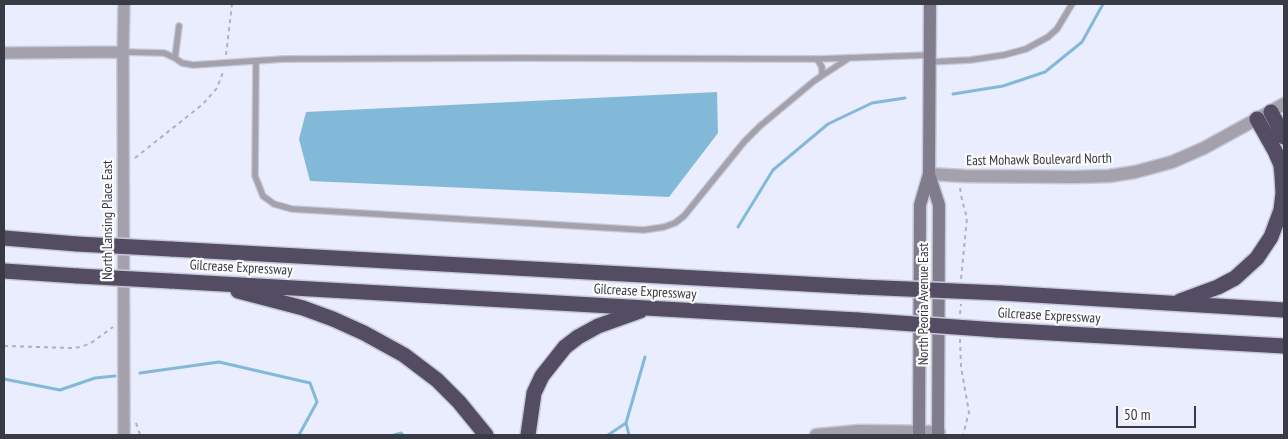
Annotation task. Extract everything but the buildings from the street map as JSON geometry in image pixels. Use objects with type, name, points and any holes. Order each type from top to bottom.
[{"type":"highway","points":[[1278,108],[1284,137]]},
{"type":"highway","points":[[1172,304],[1218,287],[1235,278],[1257,258],[1271,237],[1281,210],[1283,193],[1281,165],[1257,119]]},
{"type":"highway","name":"Gilcrease Expressway","points":[[4,238],[77,244],[1001,293],[1284,310]]},
{"type":"highway","name":"Gilcrease Expressway","points":[[4,272],[1284,346]]},
{"type":"highway","points":[[210,283],[302,308],[333,319],[364,333],[404,355],[437,380],[459,402],[486,435]]},
{"type":"highway","points":[[528,435],[534,393],[542,376],[564,347],[598,326],[647,308]]},
{"type":"main road","name":"North Peoria Avenue East","points":[[919,433],[920,205],[929,174],[930,4]]},
{"type":"main road","name":"North Peoria Avenue East","points":[[929,174],[939,205],[938,434]]},
{"type":"street","name":"North Lansing Place East","points":[[124,4],[124,435]]},
{"type":"street","points":[[4,53],[123,52]]},
{"type":"street","name":"East Mohawk Boulevard North","points":[[929,174],[959,176],[1109,176],[1135,172],[1172,162],[1204,148],[1278,108]]},
{"type":"street","points":[[816,435],[860,430],[938,434]]},
{"type":"lane","points":[[123,52],[164,53],[182,63],[193,65],[256,60],[521,58],[817,59],[850,57],[970,60],[1004,55],[1026,49],[1048,37],[1057,29],[1072,4]]},
{"type":"lane","points":[[175,58],[178,26]]},
{"type":"lane","points":[[256,60],[255,176],[263,196],[274,204],[292,209],[644,230],[664,227],[684,216],[754,132],[786,103],[822,75],[850,57]]},
{"type":"lane","points":[[817,59],[822,67],[822,75]]},
{"type":"path","points":[[225,63],[232,4]]},
{"type":"path","points":[[959,176],[962,200],[967,218],[961,283]]},
{"type":"path","points":[[960,319],[961,301]]},
{"type":"path","points":[[4,346],[81,347],[91,343],[114,326],[124,326]]},
{"type":"path","points":[[960,337],[961,367],[969,412],[963,435]]},
{"type":"water","points":[[717,92],[718,133],[669,197],[310,181],[299,139],[306,112]]},
{"type":"waterway","points":[[953,94],[1003,86],[1045,72],[1082,42],[1103,4]]},
{"type":"waterway","points":[[738,227],[773,170],[828,124],[872,103],[905,98]]},
{"type":"waterway","points":[[629,435],[626,423],[645,357]]},
{"type":"waterway","points":[[140,373],[219,362],[310,383],[317,402],[299,435]]},
{"type":"waterway","points":[[4,379],[60,390],[95,378],[115,376]]},
{"type":"waterway","points":[[608,435],[626,423]]},
{"type":"waterway","points":[[394,435],[401,433],[403,435]]}]
